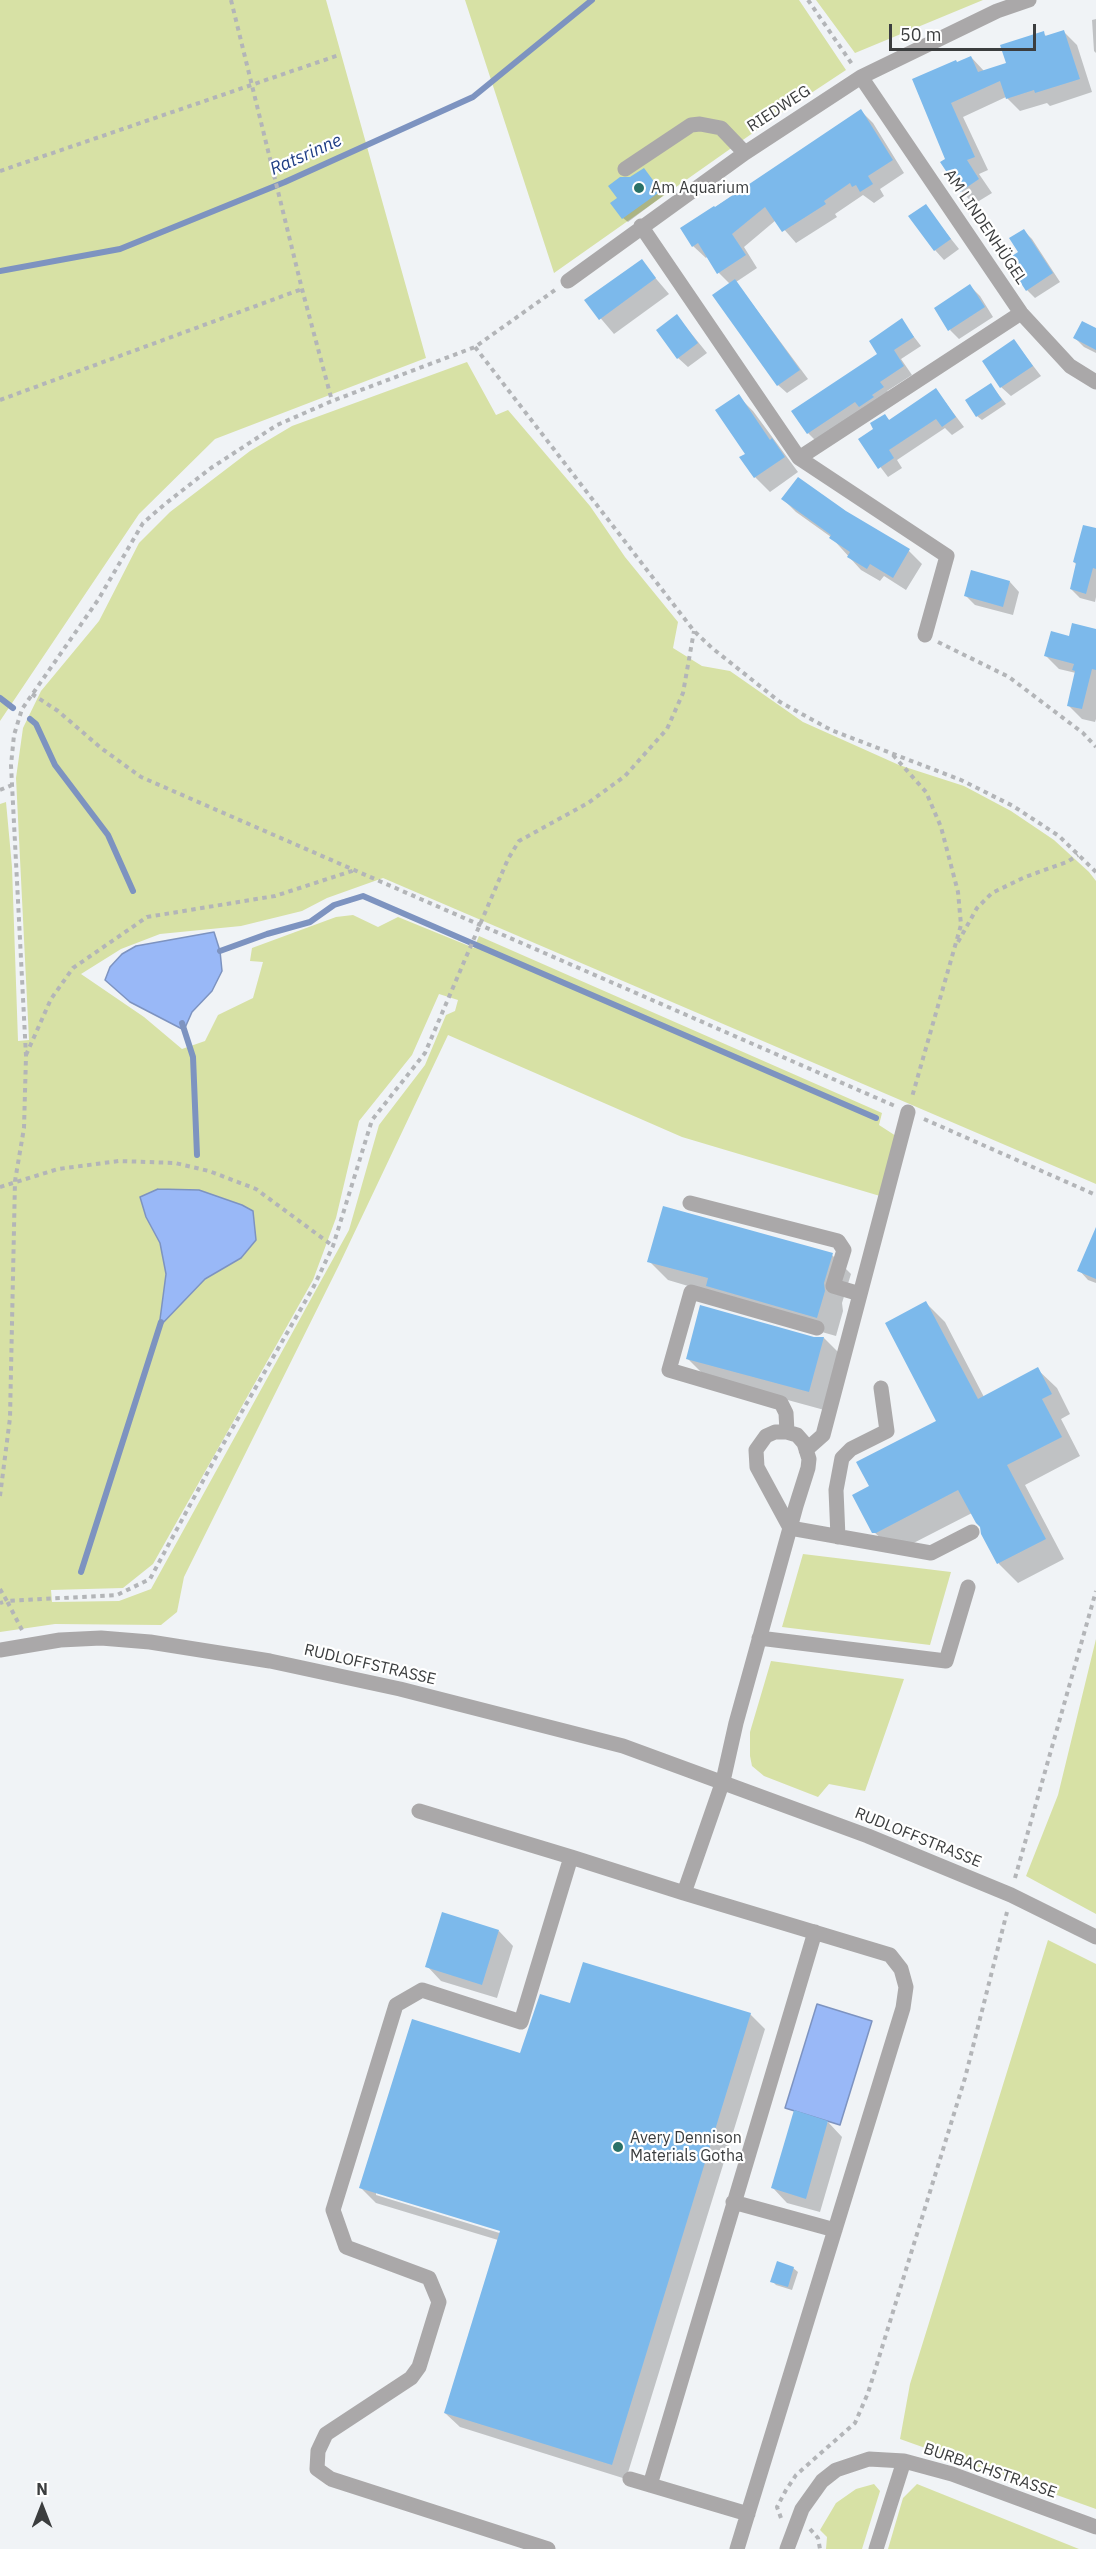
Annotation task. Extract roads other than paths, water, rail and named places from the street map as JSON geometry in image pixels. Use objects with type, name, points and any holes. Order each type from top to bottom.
[{"type":"street","name":"RIEDWEG","points":[[568,281],[745,153],[861,77],[997,11],[1029,0]]},
{"type":"street","name":"AM LINDENHÜGEL","points":[[861,77],[1022,313],[1070,366],[1096,382]]},
{"type":"street","points":[[625,169],[691,125],[700,124],[721,128],[745,153]]},
{"type":"street","points":[[641,226],[799,458],[947,556],[925,635]]},
{"type":"street","points":[[799,458],[1022,313]]},
{"type":"street","points":[[806,1450],[824,1435],[908,1112]]},
{"type":"street","points":[[690,1203],[838,1241],[844,1250],[833,1286],[860,1294]]},
{"type":"street","points":[[787,1432],[786,1413],[781,1402],[669,1370],[691,1292],[817,1328]]},
{"type":"street","points":[[838,1537],[836,1490],[842,1458],[851,1449],[887,1431],[881,1388]]},
{"type":"street","points":[[684,1893],[723,1781],[759,1638],[808,1468],[809,1459],[804,1443],[797,1435],[775,1432],[766,1436],[756,1450],[754,1459],[790,1528]]},
{"type":"street","points":[[790,1528],[931,1553],[972,1532]]},
{"type":"street","points":[[759,1638],[946,1661],[968,1587]]},
{"type":"street","name":"RUDLOFFSTRASSE","points":[[0,1650],[30,1644],[101,1638],[150,1642],[281,1663],[400,1689],[623,1746],[868,1836],[1011,1895],[1096,1937]]},
{"type":"street","points":[[419,1811],[890,1955],[901,1969],[906,1987],[903,2007],[737,2549]]},
{"type":"street","points":[[548,2549],[331,2479],[318,2469],[318,2451],[326,2434],[411,2378],[418,2367],[439,2302],[429,2278],[346,2247],[333,2210],[396,2005],[423,1990],[521,2022],[571,1857]]},
{"type":"street","points":[[650,2485],[815,1932]]},
{"type":"street","points":[[733,2202],[835,2230]]},
{"type":"street","name":"BURBACHSTRASSE","points":[[787,2549],[802,2509],[822,2481],[836,2470],[869,2459],[904,2461],[952,2474],[1096,2527]]},
{"type":"street","points":[[876,2549],[904,2461]]},
{"type":"street","points":[[630,2479],[748,2514]]},
{"type":"water","points":[[214,932],[220,951],[222,971],[212,991],[192,1012],[184,1030],[130,1002],[105,980],[110,967],[122,954],[136,946]]},
{"type":"water","points":[[158,1189],[199,1190],[242,1205],[253,1211],[256,1240],[241,1258],[205,1279],[159,1327],[166,1274],[160,1243],[146,1217],[140,1197]]},
{"type":"water","points":[[817,2004],[872,2021],[840,2125],[785,2108]]},
{"type":"waterway","name":"Ratsrinne","points":[[0,271],[120,249],[285,182],[473,97],[592,0]]},
{"type":"waterway","points":[[0,698],[13,708]]},
{"type":"waterway","points":[[30,719],[36,724],[55,765],[108,835],[133,891]]},
{"type":"waterway","points":[[220,951],[310,922],[334,905],[363,896],[876,1118]]},
{"type":"waterway","points":[[182,1023],[193,1057],[197,1155]]},
{"type":"waterway","points":[[81,1572],[161,1322]]},
{"type":"place","name":"Am Aquarium","points":[[639,188]]},
{"type":"place","name":"Avery Dennison Materials Gotha","points":[[618,2147]]}]
